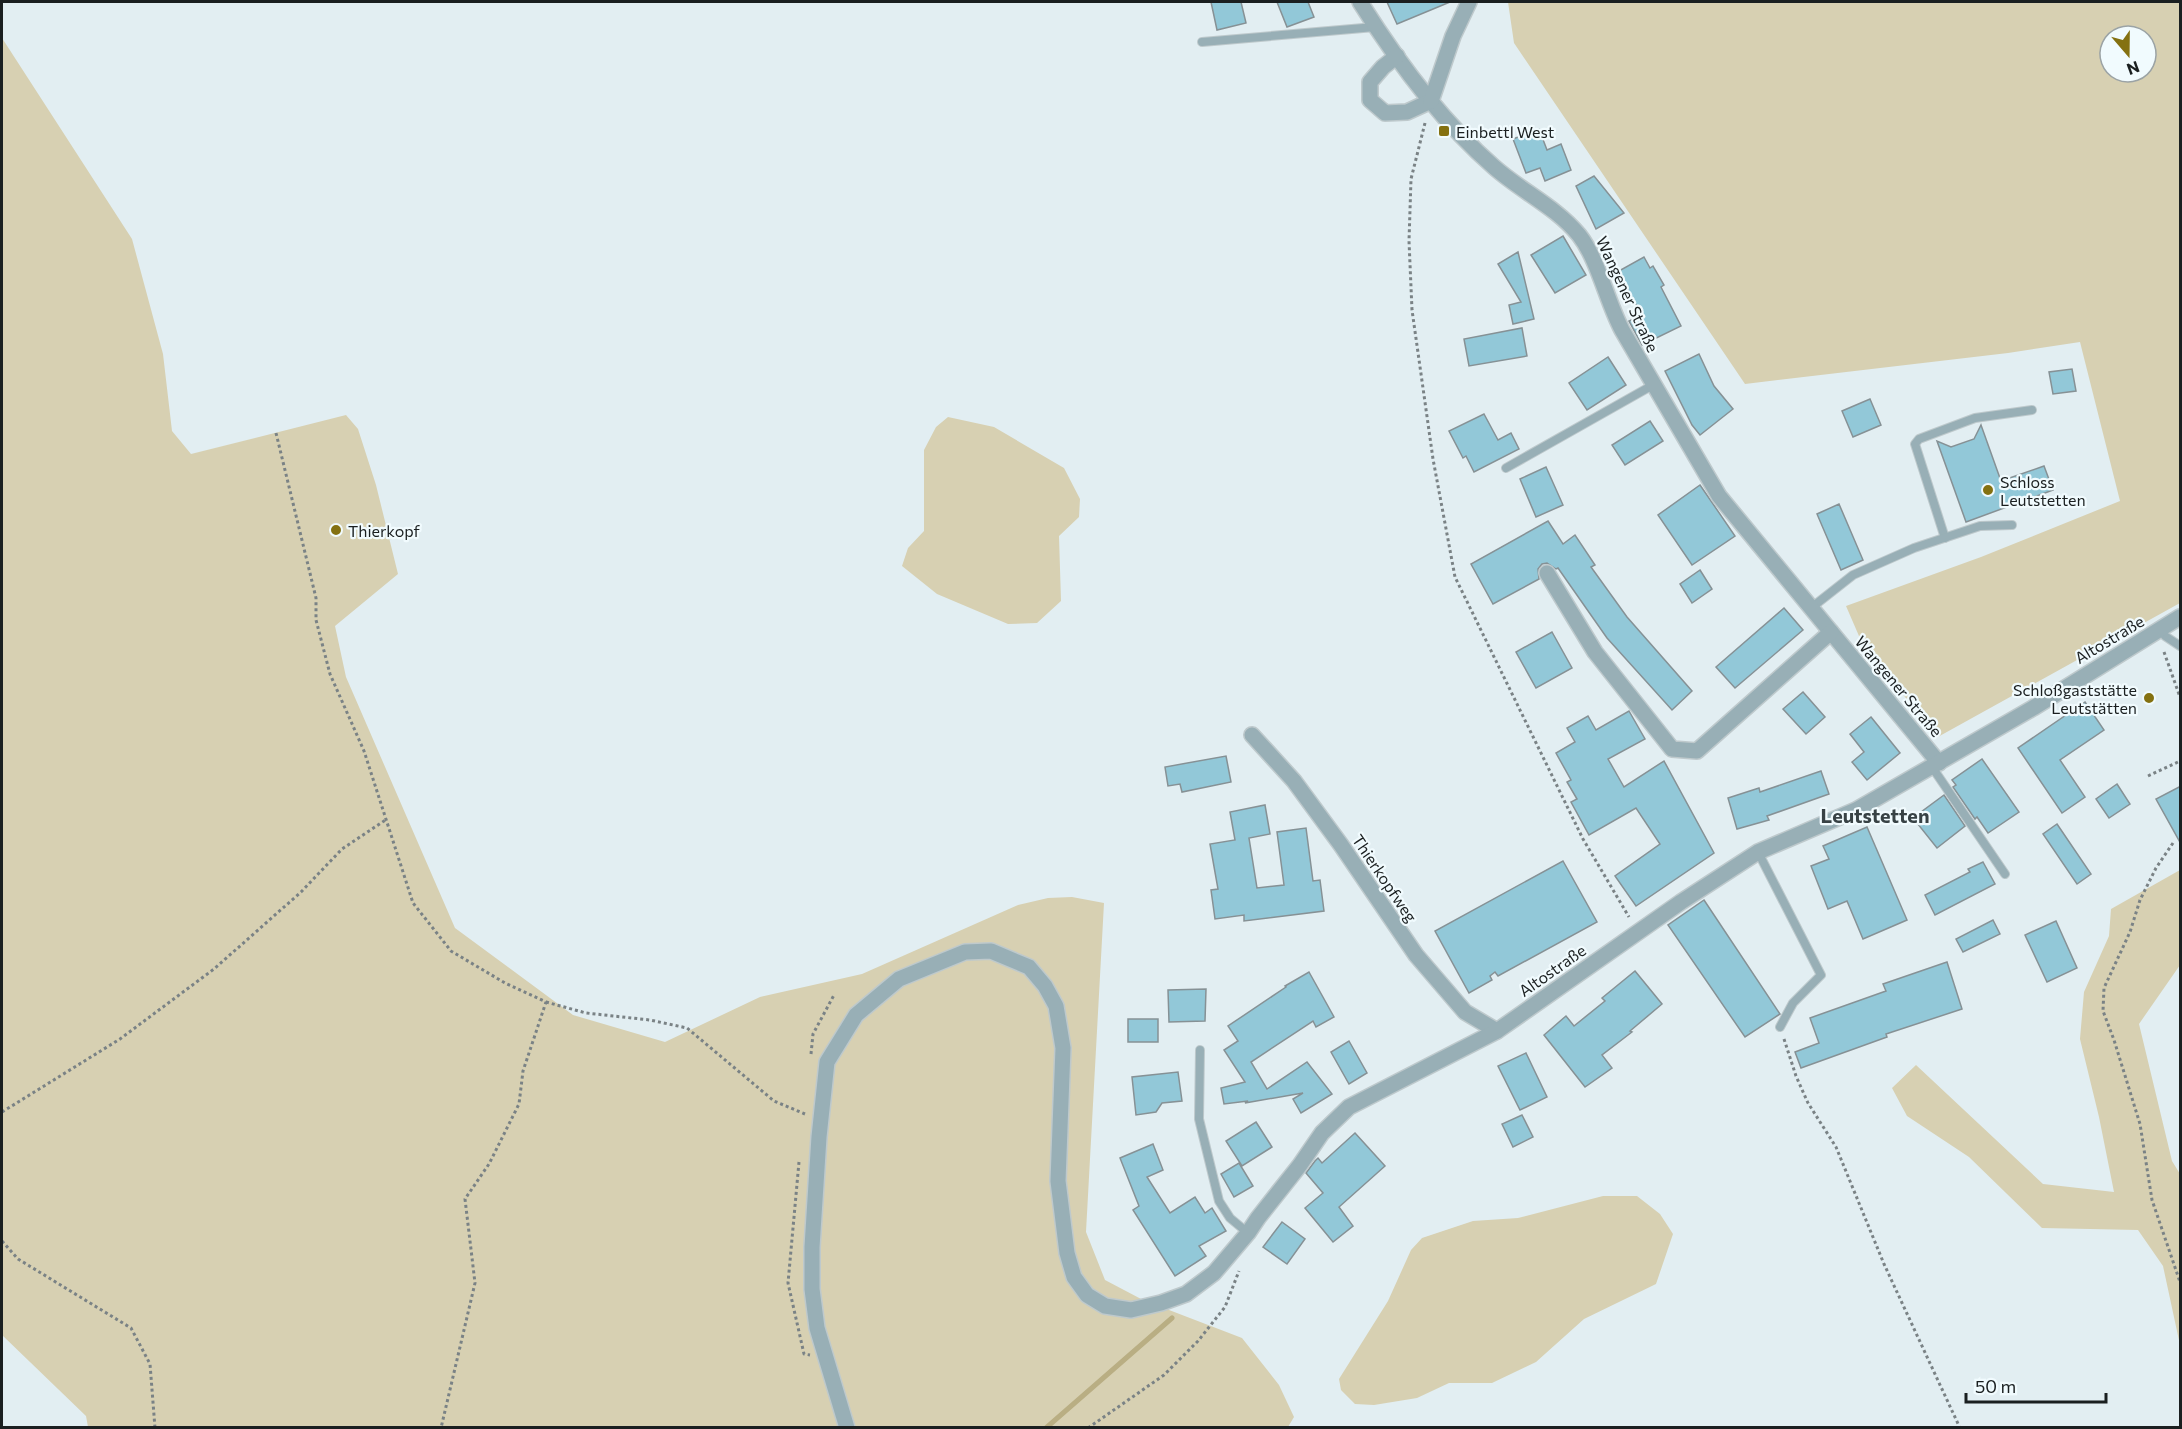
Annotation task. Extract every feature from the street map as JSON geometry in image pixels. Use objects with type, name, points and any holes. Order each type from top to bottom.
[{"type":"street","name":"Wangener Straße","points":[[1360,2],[1431,101],[1484,159],[1509,181],[1555,213],[1580,236],[1589,252],[1617,321],[1719,496],[1936,765]]},
{"type":"street","points":[[1397,56],[1370,82],[1370,100],[1385,113],[1407,112],[1431,101],[1453,36],[1469,2]]},
{"type":"street","name":"Wangener Straße","points":[[1547,573],[1595,652],[1672,749],[1697,751],[1831,632]]},
{"type":"street","name":"Altostraße","points":[[847,1428],[817,1328],[812,1289],[812,1247],[819,1137],[827,1062],[856,1015],[899,979],[965,952],[992,951],[1029,967],[1045,986],[1056,1006],[1063,1048],[1058,1181],[1067,1253],[1074,1277],[1087,1295],[1105,1306],[1131,1310],[1161,1303],[1186,1293],[1214,1273],[1300,1166],[1322,1133],[1349,1107],[1497,1031],[1681,902],[1758,852],[1856,810],[1936,765],[2181,617]]},
{"type":"street","name":"Thierkopfweg","points":[[1252,735],[1294,781],[1416,955],[1466,1012],[1497,1031]]},
{"type":"lane","points":[[1202,42],[1376,27]]},
{"type":"lane","points":[[1506,468],[1653,385]]},
{"type":"lane","points":[[1945,538],[1915,444],[1919,439],[1974,418],[2032,410]]},
{"type":"lane","points":[[1811,608],[1853,575],[1914,548],[1980,526],[2012,525]]},
{"type":"lane","points":[[2160,629],[2165,636],[2181,646]]},
{"type":"lane","points":[[1936,765],[2005,874]]},
{"type":"lane","points":[[1758,852],[1821,975],[1793,1003],[1780,1027]]},
{"type":"lane","points":[[1200,1050],[1199,1119],[1219,1201],[1230,1218],[1248,1233]]},
{"type":"path","points":[[1431,101],[1411,180],[1409,241],[1412,310],[1433,459],[1455,577],[1583,838],[1638,933]]},
{"type":"path","points":[[276,433],[316,598],[316,620],[330,674],[364,751],[412,903],[451,951],[506,983],[546,1002],[586,1013],[650,1020],[687,1028],[774,1101],[805,1114]]},
{"type":"path","points":[[2160,629],[2165,657],[2181,697]]},
{"type":"path","points":[[2148,776],[2181,761]]},
{"type":"path","points":[[2,1112],[120,1039],[214,969],[301,892],[342,849],[387,819]]},
{"type":"path","points":[[2173,843],[2156,868],[2140,900],[2130,932],[2104,988],[2103,1011],[2140,1124],[2152,1200],[2181,1282]]},
{"type":"path","points":[[441,1428],[475,1283],[465,1199],[489,1164],[519,1104],[523,1071],[546,1002]]},
{"type":"path","points":[[1780,1027],[1804,1094],[1836,1146],[1884,1264],[1960,1428]]},
{"type":"path","points":[[2,1241],[18,1259],[131,1328],[150,1364],[155,1428]]},
{"type":"path","points":[[1088,1428],[1164,1375],[1198,1341],[1225,1307],[1240,1269],[1232,1253]]},
{"type":"shaded area","points":[[1508,2],[2180,2],[2180,603],[1936,738],[1859,636],[1846,606],[1981,557],[2120,501],[2080,342],[2008,353],[1745,384],[1514,43]]},
{"type":"shaded area","points":[[2,38],[132,239],[163,354],[172,431],[191,454],[346,415],[358,429],[376,485],[398,574],[335,626],[346,677],[455,928],[573,1015],[665,1042],[760,997],[862,974],[1018,905],[1048,898],[1072,897],[1104,903],[1086,1232],[1105,1280],[1143,1300],[1242,1338],[1279,1385],[1294,1417],[1288,1427],[88,1427],[86,1416],[2,1335]]},
{"type":"shaded area","points":[[948,417],[994,427],[1064,468],[1080,499],[1079,517],[1059,536],[1061,601],[1037,623],[1008,624],[937,594],[902,566],[908,548],[924,531],[924,450],[936,427]]},
{"type":"shaded area","points":[[2180,870],[2180,965],[2139,1024],[2172,1161],[2180,1174],[2180,1345],[2163,1266],[2138,1230],[2042,1228],[1969,1157],[1907,1116],[1892,1088],[1916,1065],[2043,1184],[2114,1192],[2080,1039],[2084,992],[2109,936],[2111,909]]},
{"type":"shaded area","points":[[1603,1196],[1637,1196],[1660,1214],[1673,1234],[1656,1284],[1584,1319],[1536,1362],[1492,1383],[1449,1383],[1417,1398],[1374,1405],[1355,1404],[1341,1390],[1339,1379],[1388,1301],[1411,1250],[1422,1238],[1473,1221],[1518,1218]]},
{"type":"building","points":[[1211,2],[1241,2],[1246,23],[1217,30]]},
{"type":"building","points":[[1277,2],[1308,2],[1314,17],[1287,27]]},
{"type":"building","points":[[1387,2],[1450,2],[1397,24]]},
{"type":"building","points":[[1539,129],[1547,150],[1561,144],[1571,170],[1545,181],[1540,168],[1526,173],[1513,139]]},
{"type":"building","points":[[1594,176],[1624,213],[1596,229],[1576,186]]},
{"type":"building","points":[[1563,236],[1586,275],[1555,293],[1531,255]]},
{"type":"building","points":[[1518,252],[1534,319],[1513,324],[1509,305],[1521,302],[1498,264]]},
{"type":"building","points":[[1644,257],[1650,268],[1653,266],[1664,285],[1661,287],[1681,326],[1642,345],[1629,321],[1642,315],[1617,272]]},
{"type":"building","points":[[1522,328],[1527,356],[1469,366],[1464,339]]},
{"type":"building","points":[[1699,354],[1714,386],[1733,409],[1700,435],[1692,425],[1665,371]]},
{"type":"building","points":[[1608,357],[1626,385],[1587,410],[1569,383]]},
{"type":"building","points":[[2072,369],[2076,391],[2053,394],[2049,372]]},
{"type":"building","points":[[1870,399],[1881,425],[1853,437],[1842,411]]},
{"type":"building","points":[[1484,414],[1498,440],[1511,433],[1519,449],[1474,472],[1466,456],[1463,458],[1449,431]]},
{"type":"building","points":[[1650,421],[1663,441],[1625,465],[1612,445]]},
{"type":"building","points":[[1981,425],[2001,481],[2044,466],[2053,490],[1966,522],[1937,441],[1951,447],[1974,439]]},
{"type":"building","points":[[1546,467],[1563,505],[1536,517],[1520,479]]},
{"type":"building","points":[[1700,485],[1735,536],[1692,565],[1658,515]]},
{"type":"building","points":[[1839,504],[1863,560],[1841,570],[1817,514]]},
{"type":"building","points":[[1548,521],[1563,544],[1575,535],[1595,565],[1591,567],[1627,617],[1692,691],[1672,710],[1607,638],[1558,568],[1547,563],[1542,564],[1538,569],[1539,579],[1493,604],[1471,564]]},
{"type":"building","points":[[1700,570],[1712,589],[1692,603],[1680,584]]},
{"type":"building","points":[[1784,608],[1803,630],[1735,688],[1716,667]]},
{"type":"building","points":[[1552,632],[1572,668],[1536,688],[1516,652]]},
{"type":"building","points":[[1803,692],[1825,717],[1806,734],[1783,709]]},
{"type":"building","points":[[2085,702],[2104,730],[2060,760],[2085,797],[2062,813],[2018,748]]},
{"type":"building","points":[[1629,711],[1645,739],[1608,759],[1624,787],[1664,761],[1714,853],[1636,906],[1615,876],[1660,844],[1636,808],[1589,835],[1571,802],[1577,799],[1567,782],[1571,780],[1556,753],[1575,742],[1567,728],[1588,716],[1596,730]]},
{"type":"building","points":[[1871,717],[1900,753],[1867,780],[1852,762],[1864,752],[1850,734]]},
{"type":"building","points":[[1226,756],[1231,782],[1182,792],[1180,784],[1168,786],[1165,767]]},
{"type":"building","points":[[1982,759],[2019,812],[1988,833],[1977,817],[1975,819],[1953,787],[1956,785],[1952,780]]},
{"type":"building","points":[[1821,771],[1829,794],[1767,816],[1769,820],[1737,829],[1728,798],[1759,788],[1760,792]]},
{"type":"building","points":[[2117,784],[2130,804],[2109,818],[2096,799]]},
{"type":"building","points":[[2181,786],[2181,844],[2156,799]]},
{"type":"building","points":[[1944,795],[1965,826],[1937,848],[1913,818]]},
{"type":"building","points":[[1265,805],[1270,834],[1249,838],[1257,888],[1284,885],[1277,832],[1306,828],[1313,881],[1320,880],[1324,911],[1244,921],[1244,915],[1215,919],[1211,890],[1218,889],[1210,844],[1235,840],[1230,812]]},
{"type":"building","points":[[2057,824],[2091,874],[2077,884],[2043,834]]},
{"type":"building","points":[[1867,827],[1907,920],[1863,939],[1847,901],[1828,909],[1811,866],[1829,859],[1823,846]]},
{"type":"building","points":[[1563,861],[1597,922],[1498,976],[1495,972],[1490,976],[1492,980],[1469,993],[1435,931]]},
{"type":"building","points":[[1983,862],[1995,884],[1935,915],[1925,895],[1970,872],[1968,869]]},
{"type":"building","points":[[1704,900],[1780,1014],[1745,1037],[1668,925]]},
{"type":"building","points":[[1993,920],[2000,934],[1963,952],[1956,939]]},
{"type":"building","points":[[2056,921],[2077,968],[2047,982],[2025,935]]},
{"type":"building","points":[[1947,962],[1962,1009],[1886,1034],[1887,1037],[1801,1068],[1795,1052],[1819,1043],[1810,1018],[1886,991],[1883,984]]},
{"type":"building","points":[[1635,971],[1662,1004],[1630,1031],[1632,1032],[1602,1055],[1612,1068],[1585,1087],[1544,1035],[1566,1016],[1574,1026],[1605,1001],[1602,998]]},
{"type":"building","points":[[1309,972],[1334,1017],[1316,1027],[1313,1021],[1251,1062],[1267,1089],[1307,1062],[1332,1094],[1301,1113],[1293,1099],[1303,1093],[1245,1103],[1248,1101],[1224,1104],[1221,1088],[1245,1082],[1224,1050],[1238,1041],[1228,1026]]},
{"type":"building","points":[[1206,989],[1205,1021],[1169,1022],[1168,990]]},
{"type":"building","points":[[1128,1019],[1158,1019],[1158,1042],[1128,1042]]},
{"type":"building","points":[[1349,1041],[1367,1073],[1349,1084],[1331,1052]]},
{"type":"building","points":[[1526,1053],[1547,1097],[1520,1110],[1498,1066]]},
{"type":"building","points":[[1178,1072],[1182,1101],[1162,1103],[1156,1112],[1136,1115],[1132,1077]]},
{"type":"building","points":[[1522,1115],[1533,1137],[1513,1147],[1502,1124]]},
{"type":"building","points":[[1256,1122],[1272,1147],[1242,1166],[1226,1141]]},
{"type":"building","points":[[1355,1133],[1385,1166],[1339,1207],[1353,1226],[1333,1242],[1305,1208],[1323,1193],[1306,1173],[1318,1158],[1322,1163]]},
{"type":"building","points":[[1153,1144],[1163,1170],[1147,1177],[1170,1213],[1195,1197],[1205,1213],[1212,1208],[1226,1231],[1199,1246],[1206,1256],[1175,1276],[1133,1210],[1139,1206],[1120,1158]]},
{"type":"building","points":[[1239,1163],[1253,1186],[1234,1197],[1221,1174]]},
{"type":"building","points":[[1282,1222],[1305,1239],[1287,1264],[1263,1247]]},
{"type":"waterway","points":[[1046,1428],[1172,1318]]},
{"type":"place","name":"Einbettl West","points":[[1444,131]]},
{"type":"place","name":"Schloss Leutstetten","points":[[1988,490]]},
{"type":"place","name":"Thierkopf","points":[[336,530]]},
{"type":"place","name":"Schloßgaststätte Leutstätten","points":[[2149,698]]},
{"type":"district","name":"Leutstetten","points":[[1875,815]]}]
